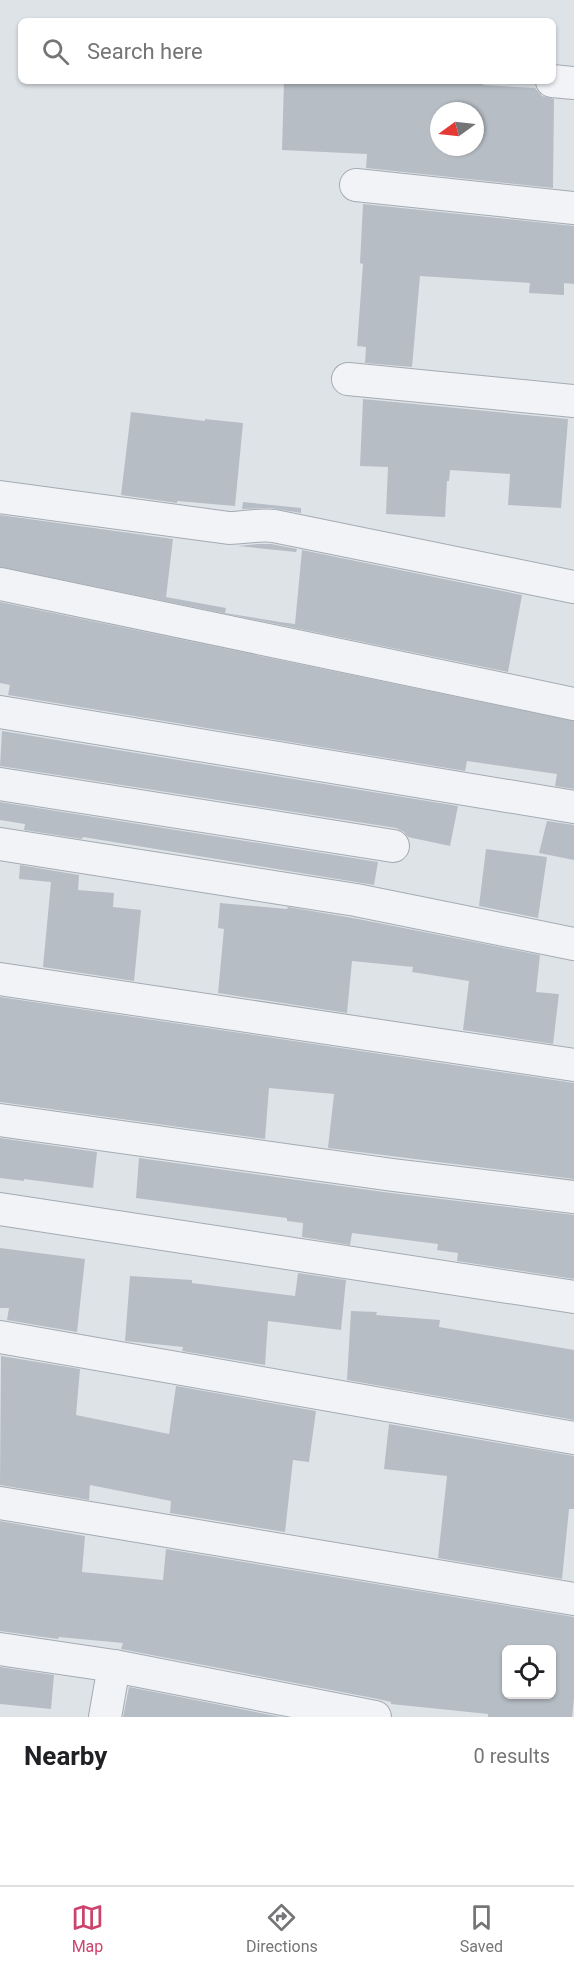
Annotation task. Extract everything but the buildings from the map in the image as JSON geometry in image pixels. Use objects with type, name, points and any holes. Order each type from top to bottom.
[{"type":"street","points":[[556,81],[574,83]]},
{"type":"street","points":[[356,185],[574,208]]},
{"type":"street","points":[[348,379],[574,401]]},
{"type":"street","points":[[0,497],[229,528],[246,528],[261,524],[274,526],[574,587]]},
{"type":"street","points":[[0,584],[574,704]]},
{"type":"street","points":[[0,712],[574,807]]},
{"type":"street","points":[[0,784],[393,846]]},
{"type":"street","points":[[0,844],[356,900],[574,944]]},
{"type":"street","points":[[0,979],[574,1065]]},
{"type":"street","points":[[0,1120],[393,1175],[574,1197]]},
{"type":"street","points":[[0,1209],[574,1297]]},
{"type":"street","points":[[0,1337],[574,1438]]},
{"type":"street","points":[[0,1503],[574,1599]]},
{"type":"street","points":[[0,1650],[114,1666],[375,1717]]},
{"type":"street","points":[[105,1717],[114,1666]]}]
